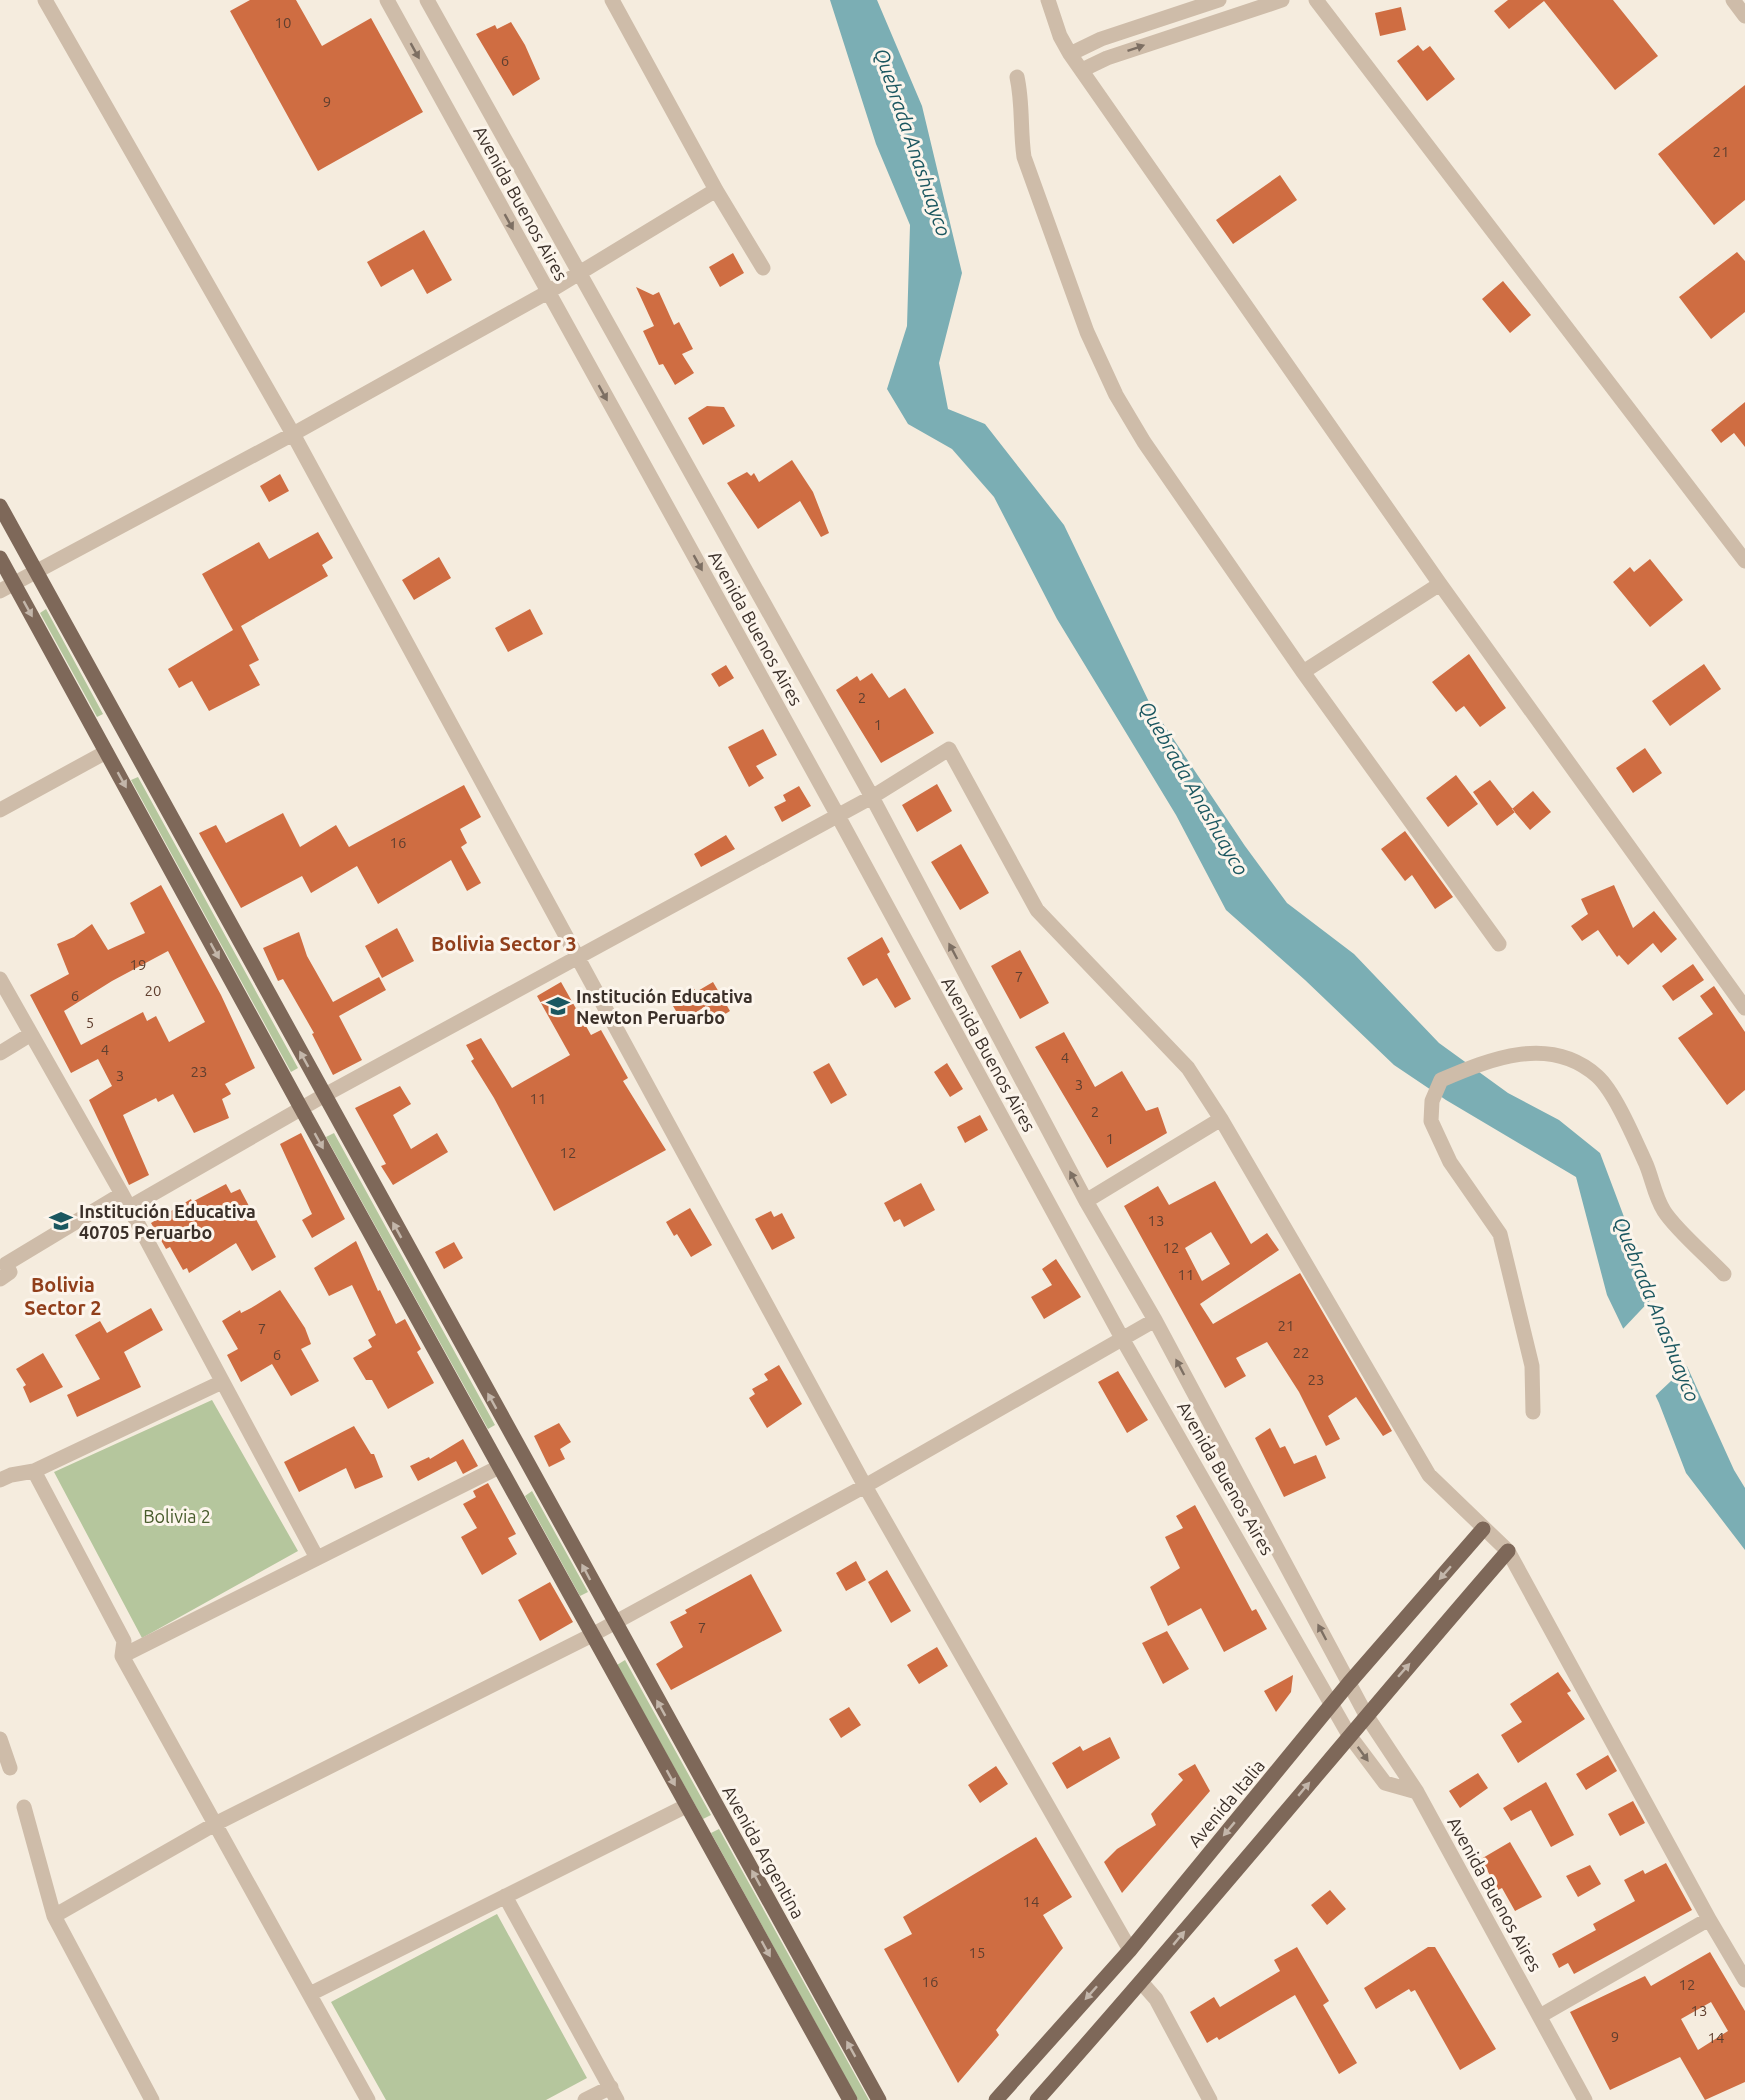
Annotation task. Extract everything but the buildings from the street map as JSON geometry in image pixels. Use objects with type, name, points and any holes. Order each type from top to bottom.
[{"type":"main road","name":"Avenida Argentina","points":[[0,507],[879,2100]]},
{"type":"main road","points":[[0,558],[301,1108],[850,2100]]},
{"type":"main road","name":"Avenida Italia","points":[[996,2100],[1130,1950],[1349,1683],[1483,1529]]},
{"type":"main road","points":[[1038,2100],[1142,1983],[1366,1714],[1508,1551]]},
{"type":"street","points":[[45,0],[293,434],[576,959],[865,1486],[1130,1950]]},
{"type":"street","name":"Avenida Buenos Aires","points":[[387,0],[838,816],[1123,1340],[1334,1703],[1349,1735],[1385,1783],[1416,1792]]},
{"type":"street","name":"Avenida Buenos Aires","points":[[427,0],[872,797],[1086,1201],[1155,1320],[1366,1714],[1416,1792],[1586,2100]]},
{"type":"street","points":[[612,0],[716,190],[763,268]]},
{"type":"street","points":[[1048,0],[1059,36],[1070,54],[1440,584],[1745,1008]]},
{"type":"street","points":[[1070,54],[1101,39],[1219,0]]},
{"type":"street","points":[[1082,70],[1107,58],[1282,0]]},
{"type":"street","points":[[1316,0],[1745,561]]},
{"type":"street","points":[[1733,0],[1745,16]]},
{"type":"street","points":[[1017,77],[1022,103],[1020,128],[1024,157],[1103,370],[1144,442],[1303,672],[1499,944]]},
{"type":"street","points":[[0,591],[293,434],[548,292],[716,190]]},
{"type":"street","points":[[1303,672],[1440,584]]},
{"type":"street","points":[[0,1279],[10,1272],[3,1257],[125,1201],[301,1108],[838,816],[949,749],[1037,910],[1188,1068],[1221,1119],[1429,1475],[1508,1551],[1709,1919],[1745,1980]]},
{"type":"street","points":[[0,810],[106,752]]},
{"type":"street","points":[[0,979],[125,1201],[318,1558]]},
{"type":"street","points":[[0,1053],[31,1034]]},
{"type":"street","points":[[1533,1412],[1532,1366],[1500,1234],[1450,1162],[1431,1120],[1432,1101],[1442,1080],[1511,1054],[1549,1054],[1576,1063],[1597,1076],[1621,1112],[1647,1166],[1664,1211],[1724,1274]]},
{"type":"street","points":[[1086,1201],[1221,1119]]},
{"type":"street","points":[[54,1916],[215,1824],[592,1635],[865,1486],[1155,1320]]},
{"type":"street","points":[[0,1480],[12,1475],[34,1472],[222,1382]]},
{"type":"street","points":[[122,1656],[499,1467]]},
{"type":"street","points":[[34,1472],[124,1641],[122,1656],[368,2100]]},
{"type":"street","points":[[0,1739],[10,1768]]},
{"type":"street","points":[[310,1995],[686,1806]]},
{"type":"street","points":[[24,1807],[54,1916],[152,2100]]},
{"type":"street","points":[[505,1896],[614,2094],[585,2100]]},
{"type":"street","points":[[1540,2016],[1709,1919]]},
{"type":"street","points":[[1142,1983],[1156,1999],[1210,2100]]},
{"type":"green space","points":[[46,609],[103,714],[97,717],[40,613]]},
{"type":"green space","points":[[138,777],[298,1068],[291,1072],[131,780]]},
{"type":"green space","points":[[334,1133],[495,1425],[488,1429],[326,1137]]},
{"type":"green space","name":"Bolivia 2","points":[[212,1400],[298,1551],[142,1638],[54,1472]]},
{"type":"green space","points":[[532,1491],[588,1592],[580,1596],[525,1496]]},
{"type":"green space","points":[[625,1660],[711,1815],[703,1819],[617,1665]]},
{"type":"green space","points":[[719,1829],[869,2100],[858,2100],[711,1833]]},
{"type":"green space","points":[[497,1914],[587,2078],[546,2100],[386,2100],[331,2002]]},
{"type":"water","name":"Quebrada Anashuayco","points":[[830,0],[877,0],[922,106],[962,273],[939,363],[948,409],[985,424],[1064,525],[1150,704],[1245,846],[1287,903],[1354,954],[1439,1043],[1508,1093],[1559,1120],[1600,1153],[1647,1278],[1734,1470],[1745,1488],[1745,1550],[1686,1473],[1659,1403],[1607,1295],[1576,1177],[1446,1100],[1394,1065],[1305,980],[1226,910],[1176,815],[1057,619],[994,497],[952,449],[908,424],[887,389],[907,326],[910,225],[876,144]]},
{"type":"pier","points":[[1657,1293],[1690,1363],[1653,1398],[1621,1331]]},
{"type":"place","name":"Institución Educativa Newton Peruarbo","points":[[558,1006]]},
{"type":"place","name":"Institución Educativa 40705 Peruarbo","points":[[61,1221]]},
{"type":"district","name":"Bolivia Sector 3","points":[[504,943]]},
{"type":"district","name":"Bolivia Sector 2","points":[[63,1296]]}]
